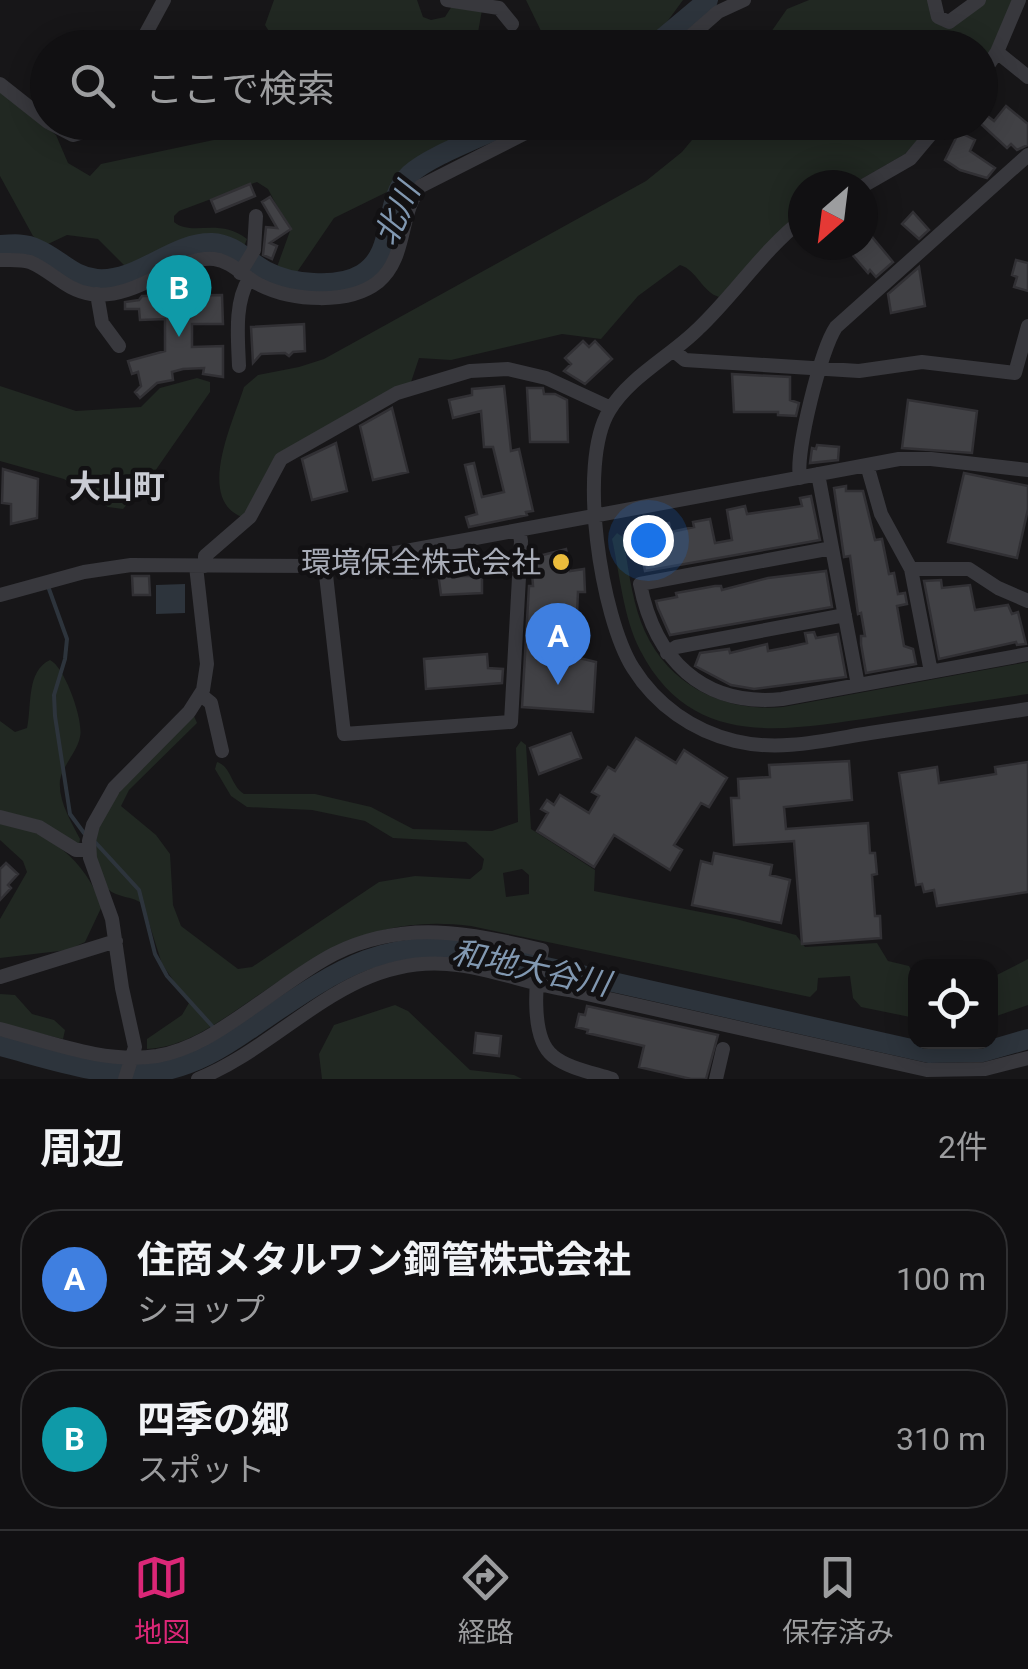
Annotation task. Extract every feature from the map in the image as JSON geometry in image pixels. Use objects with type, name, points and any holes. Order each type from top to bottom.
[{"type":"street","points":[[148,30],[164,0]]},
{"type":"street","points":[[447,0],[502,4],[512,24]]},
{"type":"street","points":[[698,30],[718,12],[744,0]]},
{"type":"street","points":[[934,0],[938,18],[950,22],[979,0]]},
{"type":"street","points":[[1019,0],[998,52],[1028,77]]},
{"type":"street","points":[[0,84],[30,108]]},
{"type":"street","points":[[0,260],[33,264],[64,286],[97,294],[132,290],[204,259],[226,262],[272,290],[300,296],[363,291],[393,264],[411,202],[421,186],[512,140]]},
{"type":"street","points":[[878,177],[910,159],[926,140]]},
{"type":"street","points":[[800,478],[800,458],[829,337],[844,318],[1028,154]]},
{"type":"street","points":[[239,366],[238,317],[256,216]]},
{"type":"street","points":[[788,235],[702,326],[622,394],[611,408],[598,444],[594,516],[611,611],[626,655],[642,682],[664,704],[703,730],[748,744],[778,746],[1028,710]]},
{"type":"street","points":[[97,294],[102,323],[119,346]]},
{"type":"street","points":[[674,350],[686,360],[872,370],[922,362],[1015,374],[1028,326]]},
{"type":"street","points":[[125,1079],[135,1047],[112,919],[89,850],[90,832],[109,795],[201,695],[207,664],[200,566],[205,556],[254,511],[281,459],[397,393],[470,372],[508,368],[546,378],[611,408]]},
{"type":"street","points":[[0,595],[116,567],[325,566],[920,458],[1028,470]]},
{"type":"street","points":[[867,465],[882,514],[911,569],[931,672]]},
{"type":"street","points":[[818,474],[858,685]]},
{"type":"street","points":[[325,566],[344,734],[511,722],[520,530]]},
{"type":"street","points":[[832,548],[640,584],[649,622],[667,653],[696,680],[744,699],[782,699],[1028,654]]},
{"type":"street","points":[[911,569],[969,569],[1028,601]]},
{"type":"street","points":[[667,653],[676,647],[845,616]]},
{"type":"street","points":[[201,695],[211,703],[222,751]]},
{"type":"street","points":[[0,816],[39,827],[76,850],[89,850]]},
{"type":"street","points":[[0,1029],[95,1054],[134,1058],[170,1053],[198,1043],[316,964],[351,946],[409,931],[449,931],[542,952],[535,982],[542,1038],[548,1052],[612,1079]]},
{"type":"street","points":[[0,977],[116,941]]},
{"type":"street","points":[[198,1079],[238,1058],[348,984],[380,971],[413,964],[447,964],[535,982],[926,1070],[966,1071],[1028,1058]]},
{"type":"street","points":[[716,1079],[722,1050]]},
{"type":"shaded area","points":[[274,0],[417,0],[423,17],[431,20],[445,17],[452,6],[482,10],[478,30],[268,30],[265,25]]},
{"type":"shaded area","points":[[526,0],[683,0],[661,30],[541,30]]},
{"type":"shaded area","points":[[809,0],[931,0],[936,19],[984,0],[1012,0],[998,34],[998,30],[772,30],[787,9]]},
{"type":"shaded area","points":[[0,90],[30,114],[30,140],[58,140],[68,163],[90,176],[101,164],[214,140],[467,140],[419,163],[389,191],[334,218],[295,275],[283,273],[277,267],[290,231],[268,189],[257,182],[174,216],[174,222],[181,226],[237,233],[247,239],[244,246],[197,241],[128,269],[98,239],[67,235],[42,244],[33,236],[0,176]]},
{"type":"shaded area","points":[[692,140],[918,140],[905,154],[877,170],[788,170],[788,226],[719,297],[680,265],[638,296],[601,339],[562,334],[451,360],[419,358],[411,382],[278,455],[242,517],[228,508],[221,494],[222,458],[244,387],[258,375],[324,359],[646,181]]},
{"type":"shaded area","points":[[197,378],[210,382],[210,392],[153,474],[123,509],[108,507],[64,479],[0,461],[0,386],[76,411],[141,407],[160,388]]},
{"type":"shaded area","points":[[617,533],[623,537],[635,601],[651,643],[679,677],[717,699],[760,708],[783,707],[1028,662],[1028,694],[808,726],[744,726],[714,719],[686,705],[661,682],[640,650],[623,595],[612,539]]},
{"type":"shaded area","points":[[185,584],[185,613],[156,614],[156,585]]},
{"type":"shaded area","points":[[50,660],[67,683],[79,719],[80,737],[62,774],[60,788],[79,845],[0,812],[0,721],[15,732],[27,728],[33,681],[42,665]]},
{"type":"shaded area","points":[[194,716],[197,723],[129,790],[121,806],[156,835],[170,854],[173,905],[181,926],[238,969],[252,967],[379,882],[415,876],[470,879],[482,869],[484,859],[466,842],[393,838],[365,821],[312,810],[247,807],[231,796],[215,769],[217,762],[244,794],[315,794],[371,807],[413,829],[492,831],[518,822],[516,748],[521,741],[526,745],[531,829],[595,870],[594,891],[736,919],[796,935],[805,947],[877,943],[888,961],[908,966],[908,1017],[861,1007],[853,998],[850,976],[818,978],[817,990],[810,997],[471,926],[435,924],[403,926],[346,943],[195,1035],[172,1045],[147,1049],[147,1039],[182,1015],[189,1003],[162,964],[143,904],[108,889],[96,866],[95,842],[103,818],[137,771]],"holes":[[[522,869],[529,875],[529,894],[506,897],[503,873]]]},
{"type":"shaded area","points":[[0,821],[49,840],[85,874],[102,906],[85,942],[68,950],[0,958],[0,919],[27,872],[23,861],[0,840]]},
{"type":"shaded area","points":[[1028,959],[1028,1005],[998,1016],[998,974]]},
{"type":"shaded area","points":[[0,994],[15,995],[32,1014],[54,1020],[65,1030],[63,1039],[0,1024]]},
{"type":"shaded area","points":[[395,1005],[408,1011],[470,1070],[522,1079],[322,1079],[319,1054],[334,1025]]},
{"type":"building","points":[[1006,106],[1028,124],[1028,145],[1017,150],[1011,144],[1007,148],[998,140],[998,116]]},
{"type":"building","points":[[955,140],[975,140],[970,151],[995,168],[987,178],[960,170],[945,160]]},
{"type":"building","points":[[250,184],[255,196],[216,212],[211,200]]},
{"type":"building","points":[[270,197],[291,229],[270,243],[277,246],[272,259],[263,255],[266,227],[277,228],[262,202]]},
{"type":"building","points":[[913,212],[929,230],[919,239],[902,224]]},
{"type":"building","points":[[878,244],[893,262],[876,277],[870,270],[868,273],[857,260],[878,260]]},
{"type":"building","points":[[1016,260],[1028,263],[1028,291],[1014,287]]},
{"type":"building","points":[[919,267],[925,306],[891,313],[888,294]]},
{"type":"building","points":[[222,295],[223,324],[192,324],[192,347],[223,346],[223,377],[203,374],[204,368],[183,369],[172,372],[173,380],[157,383],[140,398],[135,392],[141,386],[138,372],[132,374],[128,361],[165,351],[165,319],[140,320],[139,309],[125,309],[125,302],[142,296]]},
{"type":"building","points":[[304,324],[305,351],[289,356],[261,354],[253,363],[251,327]]},
{"type":"building","points":[[583,341],[589,347],[595,341],[612,359],[585,384],[564,371],[571,364],[565,358]]},
{"type":"building","points":[[732,374],[790,377],[790,400],[799,403],[796,416],[734,412]]},
{"type":"building","points":[[504,386],[511,451],[519,449],[533,511],[469,527],[466,517],[477,514],[465,465],[474,463],[482,497],[504,492],[493,447],[484,447],[481,411],[453,418],[449,400],[472,395],[472,389]]},
{"type":"building","points":[[527,388],[543,388],[544,394],[567,400],[568,442],[530,442]]},
{"type":"building","points":[[908,400],[977,411],[972,453],[902,448]]},
{"type":"building","points":[[392,408],[408,472],[373,480],[360,426]]},
{"type":"building","points":[[336,443],[347,491],[312,500],[302,459]]},
{"type":"building","points":[[839,447],[838,460],[810,463],[812,448]]},
{"type":"building","points":[[3,469],[38,479],[37,518],[11,524],[11,504],[2,503]]},
{"type":"building","points":[[964,473],[1028,486],[1028,509],[1017,558],[948,542]]},
{"type":"building","points":[[846,486],[846,491],[863,491],[875,540],[882,539],[889,574],[894,573],[898,594],[905,593],[907,604],[897,606],[904,646],[913,649],[916,664],[866,673],[861,644],[861,636],[865,636],[850,556],[844,557],[834,488]]},
{"type":"building","points":[[811,496],[820,540],[645,571],[637,530],[669,523],[671,532],[710,519],[715,543],[732,540],[727,510],[745,506],[747,514],[802,506],[800,498]]},
{"type":"building","points":[[566,549],[570,571],[584,569],[585,592],[578,592],[575,657],[596,662],[593,712],[522,707],[529,586],[533,586],[531,558]]},
{"type":"building","points":[[447,554],[451,576],[482,576],[482,593],[441,595],[438,573],[412,578],[409,561]]},
{"type":"building","points":[[826,571],[832,607],[670,635],[656,601],[715,586],[722,590],[768,578]]},
{"type":"building","points":[[132,576],[149,576],[150,595],[133,595]]},
{"type":"building","points":[[941,580],[942,588],[970,585],[975,610],[1008,605],[1012,614],[1018,612],[1026,644],[1016,642],[939,659],[924,581]]},
{"type":"building","points":[[814,632],[816,638],[838,634],[846,677],[754,689],[731,685],[695,666],[700,653],[729,649],[730,653],[767,644],[768,651],[807,643],[805,633]]},
{"type":"building","points":[[487,654],[488,668],[503,669],[502,683],[426,689],[424,659]]},
{"type":"building","points":[[571,733],[581,758],[539,774],[530,748]]},
{"type":"building","points":[[636,738],[676,763],[684,750],[727,778],[709,807],[701,803],[674,845],[682,850],[670,870],[614,835],[594,867],[537,831],[548,813],[541,809],[547,800],[554,805],[560,795],[589,813],[599,796],[592,792],[608,767],[615,771]]},
{"type":"building","points":[[849,761],[852,800],[784,807],[786,829],[868,823],[870,853],[875,853],[877,874],[872,875],[881,938],[802,944],[794,841],[734,845],[731,798],[739,798],[738,779],[770,777],[769,765]]},
{"type":"building","points":[[1028,762],[1028,892],[937,906],[934,890],[924,892],[922,884],[916,885],[899,773],[937,767],[939,783],[996,774],[995,767]]},
{"type":"building","points":[[714,853],[772,865],[770,875],[790,880],[781,923],[692,905],[701,861],[712,864]]},
{"type":"building","points":[[6,863],[18,874],[0,900],[0,869]]},
{"type":"building","points":[[587,1006],[718,1035],[706,1079],[639,1067],[644,1046],[576,1027],[579,1014],[585,1015]]},
{"type":"building","points":[[476,1033],[501,1036],[499,1056],[474,1053]]},
{"type":"waterway","name":"北川","points":[[672,30],[708,0]]},
{"type":"waterway","name":"北川","points":[[0,245],[33,247],[80,275],[97,279],[127,274],[183,249],[212,243],[227,246],[266,271],[288,279],[340,282],[362,274],[381,253],[395,198],[410,174],[473,140]]},
{"type":"waterway","points":[[49,589],[67,639],[54,695],[55,716],[70,814],[84,833]]},
{"type":"waterway","points":[[95,842],[139,890],[155,954],[167,976],[213,1027]]},
{"type":"waterway","name":"和地大谷川","points":[[0,1046],[118,1073],[171,1069],[219,1049],[334,975],[388,953],[417,948],[484,953],[929,1053],[983,1052],[1028,1039]]},
{"type":"waterway","points":[[223,1037],[229,1044]]},
{"type":"waterway","name":"和地大谷川","points":[[140,1079],[143,1074]]},
{"type":"place","name":"四季の郷","points":[[179,337]]},
{"type":"place","name":"環境保全株式会社","points":[[561,562]]},
{"type":"place","name":"住商メタルワン鋼管株式会社","points":[[558,685]]},
{"type":"district","name":"大山町","points":[[117,487]]}]
